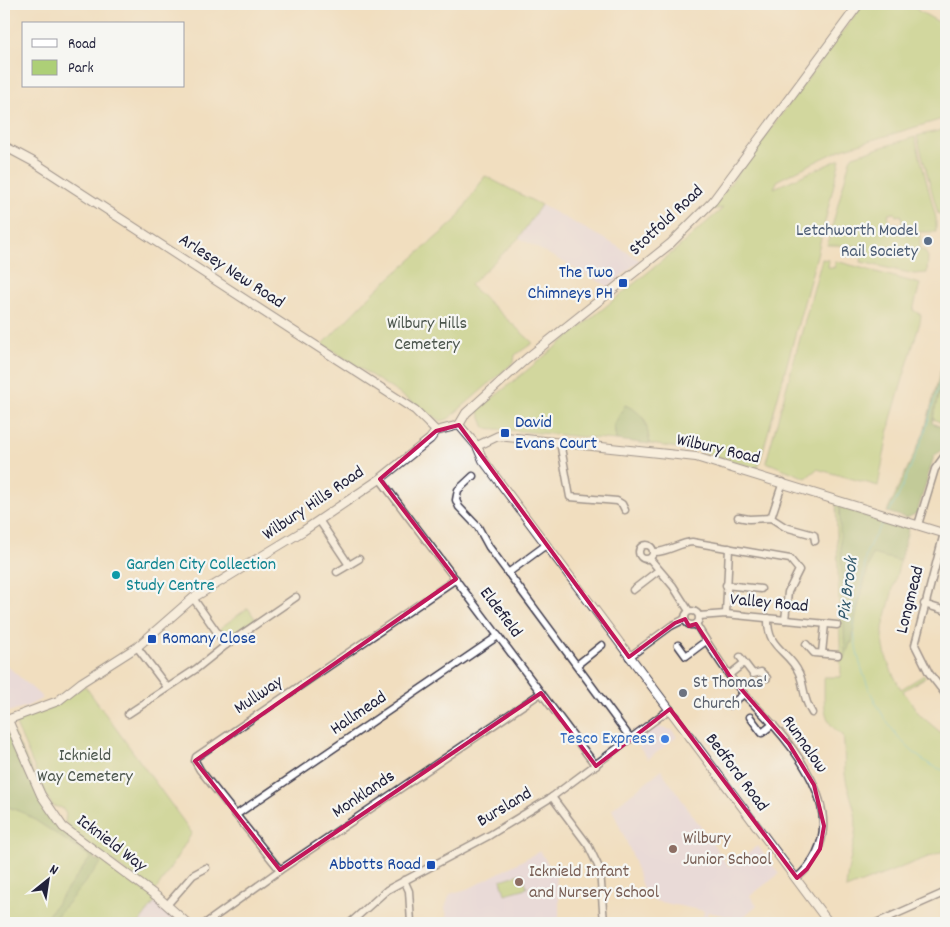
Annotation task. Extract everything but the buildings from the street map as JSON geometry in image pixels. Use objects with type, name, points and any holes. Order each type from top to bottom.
[{"type":"street","name":"Stotfold Road","points":[[459,425],[466,413],[526,359],[670,244],[713,201],[859,4]]},
{"type":"street","name":"Arlesey New Road","points":[[4,146],[32,161],[415,410],[436,431]]},
{"type":"street","name":"Wilbury Hills Road","points":[[6,720],[58,701],[82,682],[137,647],[193,598],[319,520],[380,479],[430,439],[436,431],[459,425]]},
{"type":"street","name":"Bedford Road","points":[[459,425],[477,446],[483,460],[829,923]]},
{"type":"street","name":"Wilbury Road","points":[[477,446],[498,436],[696,457],[782,482],[945,534]]},
{"type":"street","points":[[560,442],[570,497],[617,501],[622,504],[624,510]]},
{"type":"street","points":[[918,525],[935,469],[946,454]]},
{"type":"street","points":[[473,476],[458,490],[457,504],[478,527],[489,547],[631,739]]},
{"type":"street","name":"Eldefield","points":[[380,479],[596,766]]},
{"type":"street","points":[[771,518],[782,482]]},
{"type":"street","points":[[738,517],[749,519],[771,518],[784,527],[814,534],[815,541]]},
{"type":"street","points":[[319,520],[349,565]]},
{"type":"street","name":"Longmead","points":[[945,534],[915,638],[916,649],[933,679],[946,695]]},
{"type":"street","points":[[689,612],[674,586],[650,559],[641,557],[640,549],[642,546],[648,545],[654,552],[660,552],[686,542],[790,559],[798,566],[799,570],[798,576],[788,592],[785,620]]},
{"type":"street","points":[[508,573],[546,545]]},
{"type":"street","points":[[726,614],[729,548]]},
{"type":"street","points":[[650,559],[654,552]]},
{"type":"street","points":[[337,572],[359,559]]},
{"type":"street","points":[[633,590],[659,570]]},
{"type":"street","name":"Mullway","points":[[280,870],[196,765],[194,760],[456,579]]},
{"type":"street","points":[[726,585],[761,589]]},
{"type":"street","points":[[128,714],[166,687],[196,669],[226,645],[296,596]]},
{"type":"street","points":[[193,598],[226,645]]},
{"type":"street","points":[[924,604],[946,611]]},
{"type":"street","points":[[686,620],[690,624],[696,624],[699,616],[695,611],[689,612]]},
{"type":"street","points":[[629,657],[670,626],[686,620],[689,612]]},
{"type":"street","name":"Valley Road","points":[[699,616],[726,614],[837,625]]},
{"type":"street","points":[[768,618],[771,641],[797,669],[804,699],[812,713]]},
{"type":"street","name":"Runnalow","points":[[696,624],[729,675],[789,744],[814,786],[823,812],[824,826],[820,849],[807,869],[797,878]]},
{"type":"street","points":[[822,653],[825,624]]},
{"type":"street","name":"Hallmead","points":[[236,815],[498,636]]},
{"type":"street","points":[[678,645],[686,656],[706,641]]},
{"type":"street","points":[[806,644],[814,653],[838,655]]},
{"type":"street","points":[[577,664],[602,645]]},
{"type":"street","points":[[137,647],[166,687]]},
{"type":"street","points":[[740,656],[753,674],[761,672],[767,678]]},
{"type":"street","points":[[729,675],[744,663]]},
{"type":"street","name":"Monklands","points":[[206,923],[280,870],[541,693]]},
{"type":"street","points":[[730,705],[744,694]]},
{"type":"street","name":"Bursland","points":[[350,923],[377,898],[404,880],[498,830],[552,797],[670,709]]},
{"type":"street","points":[[750,718],[762,733],[773,724]]},
{"type":"street","name":"Icknield Way","points":[[6,720],[41,795],[63,827],[188,923]]},
{"type":"street","points":[[552,797],[588,845],[597,864],[602,881],[604,923]]},
{"type":"street","points":[[167,905],[193,875],[206,868]]},
{"type":"street","points":[[404,880],[409,891],[412,923]]},
{"type":"street","points":[[876,923],[946,892]]},
{"type":"highlighted area","points":[[459,425],[629,657],[675,623],[685,619],[689,626],[696,624],[729,675],[789,744],[814,785],[824,826],[820,849],[807,869],[797,878],[670,709],[596,766],[541,693],[280,870],[195,761],[456,579],[380,479],[436,431]]},
{"type":"shaded area","points":[[541,205],[640,260],[609,287],[519,238]]},
{"type":"shaded area","points":[[4,663],[43,698],[28,706],[4,713]]},
{"type":"shaded area","points":[[656,727],[672,730],[677,737],[648,759],[636,743]]},
{"type":"shaded area","name":"Wilbury Junior School","points":[[661,770],[729,867],[758,846],[779,874],[750,896],[757,905],[741,919],[708,912],[705,923],[702,923],[704,911],[646,899],[631,852],[612,809]]},
{"type":"shaded area","name":"Icknield Infant and Nursery School","points":[[540,851],[555,875],[559,899],[559,921],[546,923],[449,923],[445,908],[450,894],[470,888]]},
{"type":"shaded area","points":[[156,900],[181,923],[139,923]]},
{"type":"green space","points":[[863,4],[915,4],[917,10],[946,26],[946,118],[842,149],[778,180],[774,188],[840,159],[817,255],[757,468],[699,451],[650,444],[645,420],[626,405],[614,425],[616,440],[485,428],[478,410],[673,252],[723,208],[711,210]]},
{"type":"green space","points":[[946,129],[946,213],[938,214],[917,136]]},
{"type":"green space","points":[[915,137],[936,218],[936,232],[918,232],[903,227],[901,215],[896,216],[895,213],[888,214],[890,224],[897,223],[899,228],[920,235],[920,250],[924,250],[928,257],[927,273],[914,274],[861,262],[864,246],[827,245],[850,160],[853,156]]},
{"type":"green space","name":"Wilbury Hills Cemetery","points":[[485,176],[541,205],[519,238],[470,285],[533,343],[515,355],[514,362],[448,419],[441,421],[323,344],[376,290],[455,221]]},
{"type":"green space","points":[[822,259],[829,260],[828,267],[834,268],[836,261],[920,284],[913,310],[921,315],[920,322],[891,419],[878,486],[817,469],[806,478],[766,462]]},
{"type":"green space","points":[[946,350],[946,362],[932,423],[946,429],[946,446],[934,456],[917,513],[907,518],[887,512],[924,433]]},
{"type":"green space","points":[[946,366],[946,425],[933,419],[940,381]]},
{"type":"green space","points":[[625,405],[632,408],[644,420],[650,444],[616,440],[614,425]]},
{"type":"green space","points":[[839,502],[909,526],[900,561],[872,554],[856,615],[852,643],[850,643],[845,658]]},
{"type":"green space","points":[[836,503],[909,526],[883,628],[885,652],[901,689],[924,675],[926,677],[903,691],[920,715],[946,737],[946,850],[846,889],[856,817],[846,782],[843,735],[830,724],[825,710],[824,694],[824,677],[841,677]]},
{"type":"green space","points":[[248,608],[256,620],[232,636],[226,636],[220,628]]},
{"type":"green space","name":"Icknield Way Cemetery","points":[[85,686],[192,833],[155,892],[81,840],[65,823],[66,814],[62,808],[53,806],[47,797],[14,720],[59,702]]},
{"type":"green space","points":[[4,722],[8,722],[55,818],[97,855],[93,858],[101,863],[51,923],[42,923],[91,857],[26,814],[4,805]]},
{"type":"green space","points":[[4,805],[26,814],[97,861],[100,857],[152,896],[155,902],[139,923],[4,923]]},
{"type":"green space","points":[[523,873],[527,888],[505,894],[501,880]]},
{"type":"waterway","name":"Pix Brook","points":[[889,512],[898,497],[924,435],[946,361]]},
{"type":"waterway","name":"Pix Brook","points":[[886,518],[872,540],[865,557],[863,579],[854,619],[856,645],[861,667],[881,712],[894,732],[927,763],[946,771]]},
{"type":"place","name":"Letchworth Model Rail Society","points":[[928,241]]},
{"type":"place","name":"The Two Chimneys PH","points":[[623,283]]},
{"type":"place","name":"David Evans Court","points":[[505,433]]},
{"type":"place","name":"Garden City Collection Study Centre","points":[[116,575]]},
{"type":"place","name":"Romany Close","points":[[152,639]]},
{"type":"place","name":"St Thomas' Church","points":[[683,693]]},
{"type":"place","name":"Tesco Express","points":[[665,739]]},
{"type":"place","name":"Wilbury Junior School","points":[[673,849]]},
{"type":"place","name":"Abbotts Road","points":[[431,865]]},
{"type":"place","name":"Icknield Infant and Nursery School","points":[[519,882]]}]
